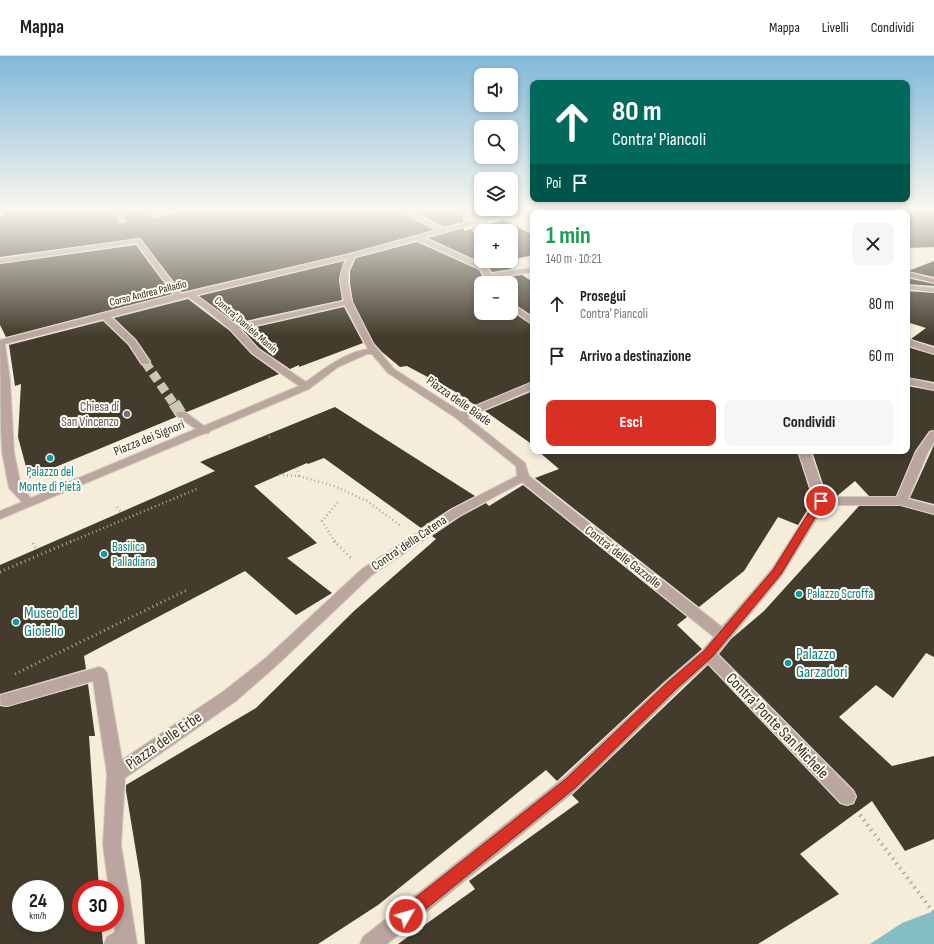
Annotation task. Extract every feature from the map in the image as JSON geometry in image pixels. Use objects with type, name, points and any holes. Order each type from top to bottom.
[{"type":"street","points":[[0,261],[59,252]]},
{"type":"street","points":[[147,252],[179,297]]},
{"type":"street","name":"Corso Andrea Palladio","points":[[0,343],[189,294],[365,252]]},
{"type":"street","points":[[449,252],[483,268],[488,276]]},
{"type":"street","name":"Piazza delle Biade","points":[[352,256],[344,271],[344,283],[348,302],[374,351],[391,371],[460,416],[521,465],[523,477]]},
{"type":"street","points":[[507,276],[530,271]]},
{"type":"street","points":[[910,275],[934,281]]},
{"type":"street","name":"Contra' Daniele Manin","points":[[189,294],[207,306],[234,328],[255,351],[307,387]]},
{"type":"street","points":[[234,328],[348,302]]},
{"type":"street","points":[[518,310],[530,320]]},
{"type":"street","points":[[105,316],[132,342],[145,362]]},
{"type":"street","points":[[0,343],[6,380],[3,429],[15,488],[30,503]]},
{"type":"street","points":[[910,343],[934,351]]},
{"type":"street","points":[[307,387],[335,365],[365,352],[374,351]]},
{"type":"street","points":[[910,382],[934,387]]},
{"type":"street","points":[[460,416],[530,386]]},
{"type":"street","name":"Piazza dei Signori","points":[[0,515],[205,431],[307,387]]},
{"type":"street","points":[[181,414],[205,431]]},
{"type":"street","points":[[901,501],[922,452],[934,434]]},
{"type":"street","points":[[805,454],[821,501]]},
{"type":"street","name":"Contra' della Catena","points":[[308,627],[367,572],[418,537],[469,505],[523,477]]},
{"type":"street","name":"Contra' delle Gazzolle","points":[[523,477],[723,636]]},
{"type":"street","points":[[821,501],[901,501],[934,510]]},
{"type":"street","points":[[370,944],[571,783],[672,686],[708,654],[777,572],[821,501]]},
{"type":"street","name":"Piazza delle Erbe","points":[[7,700],[99,673],[116,774],[230,696],[308,627]]},
{"type":"street","name":"Contra' Ponte San Michele","points":[[708,654],[847,797]]},
{"type":"street","points":[[116,774],[112,845],[122,942]]},
{"type":"lane","points":[[910,287],[934,290]]},
{"type":"path","points":[[296,467],[299,476]]},
{"type":"path","points":[[279,475],[299,476],[334,486],[367,501],[418,537]]},
{"type":"path","points":[[0,572],[197,489]]},
{"type":"path","points":[[339,501],[322,522],[336,545],[367,572]]},
{"type":"path","points":[[116,507],[121,512]]},
{"type":"path","points":[[33,543],[36,549]]},
{"type":"path","points":[[14,675],[187,590]]},
{"type":"path","points":[[847,797],[934,913]]},
{"type":"water","points":[[934,911],[934,944],[870,944],[902,923]]},
{"type":"building","points":[[0,252],[34,252],[0,257]]},
{"type":"building","points":[[83,252],[141,252],[172,294],[6,337],[0,325],[0,264]]},
{"type":"building","points":[[151,252],[352,252],[350,253],[182,292]]},
{"type":"building","points":[[377,252],[440,252],[479,270],[482,276],[474,276],[474,320],[518,320],[518,316],[530,324],[530,382],[475,405],[454,391],[407,366],[400,367],[374,343],[353,302],[350,271],[356,258]]},
{"type":"building","points":[[460,252],[474,252],[474,259]]},
{"type":"building","points":[[518,252],[530,252],[530,256],[518,258]]},
{"type":"building","points":[[344,261],[339,280],[342,300],[236,323],[199,296]]},
{"type":"building","points":[[934,261],[934,277],[910,270]]},
{"type":"building","points":[[489,268],[512,269],[492,272]]},
{"type":"building","points":[[522,275],[530,280],[530,314],[518,306],[518,276],[515,276]]},
{"type":"building","points":[[910,279],[934,284],[934,286],[910,284]]},
{"type":"building","points":[[910,291],[934,293],[934,346],[911,339],[926,328],[910,323]]},
{"type":"building","points":[[188,299],[230,331],[251,354],[279,374],[187,412],[177,410],[175,413],[176,417],[29,478],[18,437],[21,384],[15,386],[9,345],[103,321],[128,345],[141,365],[148,366],[151,361],[136,339],[114,318]]},
{"type":"building","points":[[344,307],[363,343],[299,367],[299,365],[290,369],[259,348],[243,330]]},
{"type":"building","points":[[910,348],[934,355],[934,382],[910,378]]},
{"type":"building","points":[[910,387],[934,391],[934,430],[929,431],[915,451],[896,496],[869,496],[855,481],[837,496],[827,496],[813,454],[910,454]]},
{"type":"building","points":[[530,392],[530,443],[485,411]]},
{"type":"building","points":[[335,407],[475,496],[450,509],[421,528],[324,458],[308,464],[307,463],[254,486],[317,543],[287,558],[332,593],[296,615],[245,571],[84,656],[86,669],[0,694],[0,565],[215,471],[200,462]]},
{"type":"building","points":[[934,445],[934,504],[910,498]]},
{"type":"building","points":[[542,454],[798,454],[813,501],[798,525],[778,517],[744,571],[699,607],[535,478],[559,469]]},
{"type":"building","points":[[523,485],[687,617],[677,625],[702,649],[665,681],[557,781],[546,770],[378,905],[318,944],[145,944],[141,882],[126,785],[256,708],[354,611],[436,539],[432,536],[460,517],[486,503],[489,506]]},
{"type":"building","points":[[859,506],[901,506],[934,515],[934,657],[926,653],[893,698],[876,685],[839,717],[892,766],[934,756],[934,839],[905,851],[872,801],[800,854],[839,894],[758,944],[398,944],[475,889],[469,881],[579,802],[572,795],[708,665],[840,804],[847,806],[854,804],[857,796],[854,790],[719,654],[731,639],[764,611]]},
{"type":"building","points":[[88,684],[95,736],[89,736],[98,880],[72,880],[72,932],[102,932],[103,944],[0,944],[0,706],[7,707]]},
{"type":"tunnel","points":[[145,362],[174,404]]},
{"type":"tunnel","points":[[174,403],[181,414]]},
{"type":"place","name":"Chiesa di San Vincenzo","points":[[127,414]]},
{"type":"place","name":"Palazzo del Monte di Pietà","points":[[50,458]]},
{"type":"place","name":"Basilica Palladiana","points":[[104,554]]},
{"type":"place","name":"Palazzo Scroffa","points":[[799,594]]},
{"type":"place","name":"Museo del Gioiello","points":[[16,622]]},
{"type":"place","name":"Palazzo Garzadori","points":[[788,663]]},
{"type":"route","points":[[406,916],[571,783],[672,686],[708,654],[777,572],[821,501]]}]
